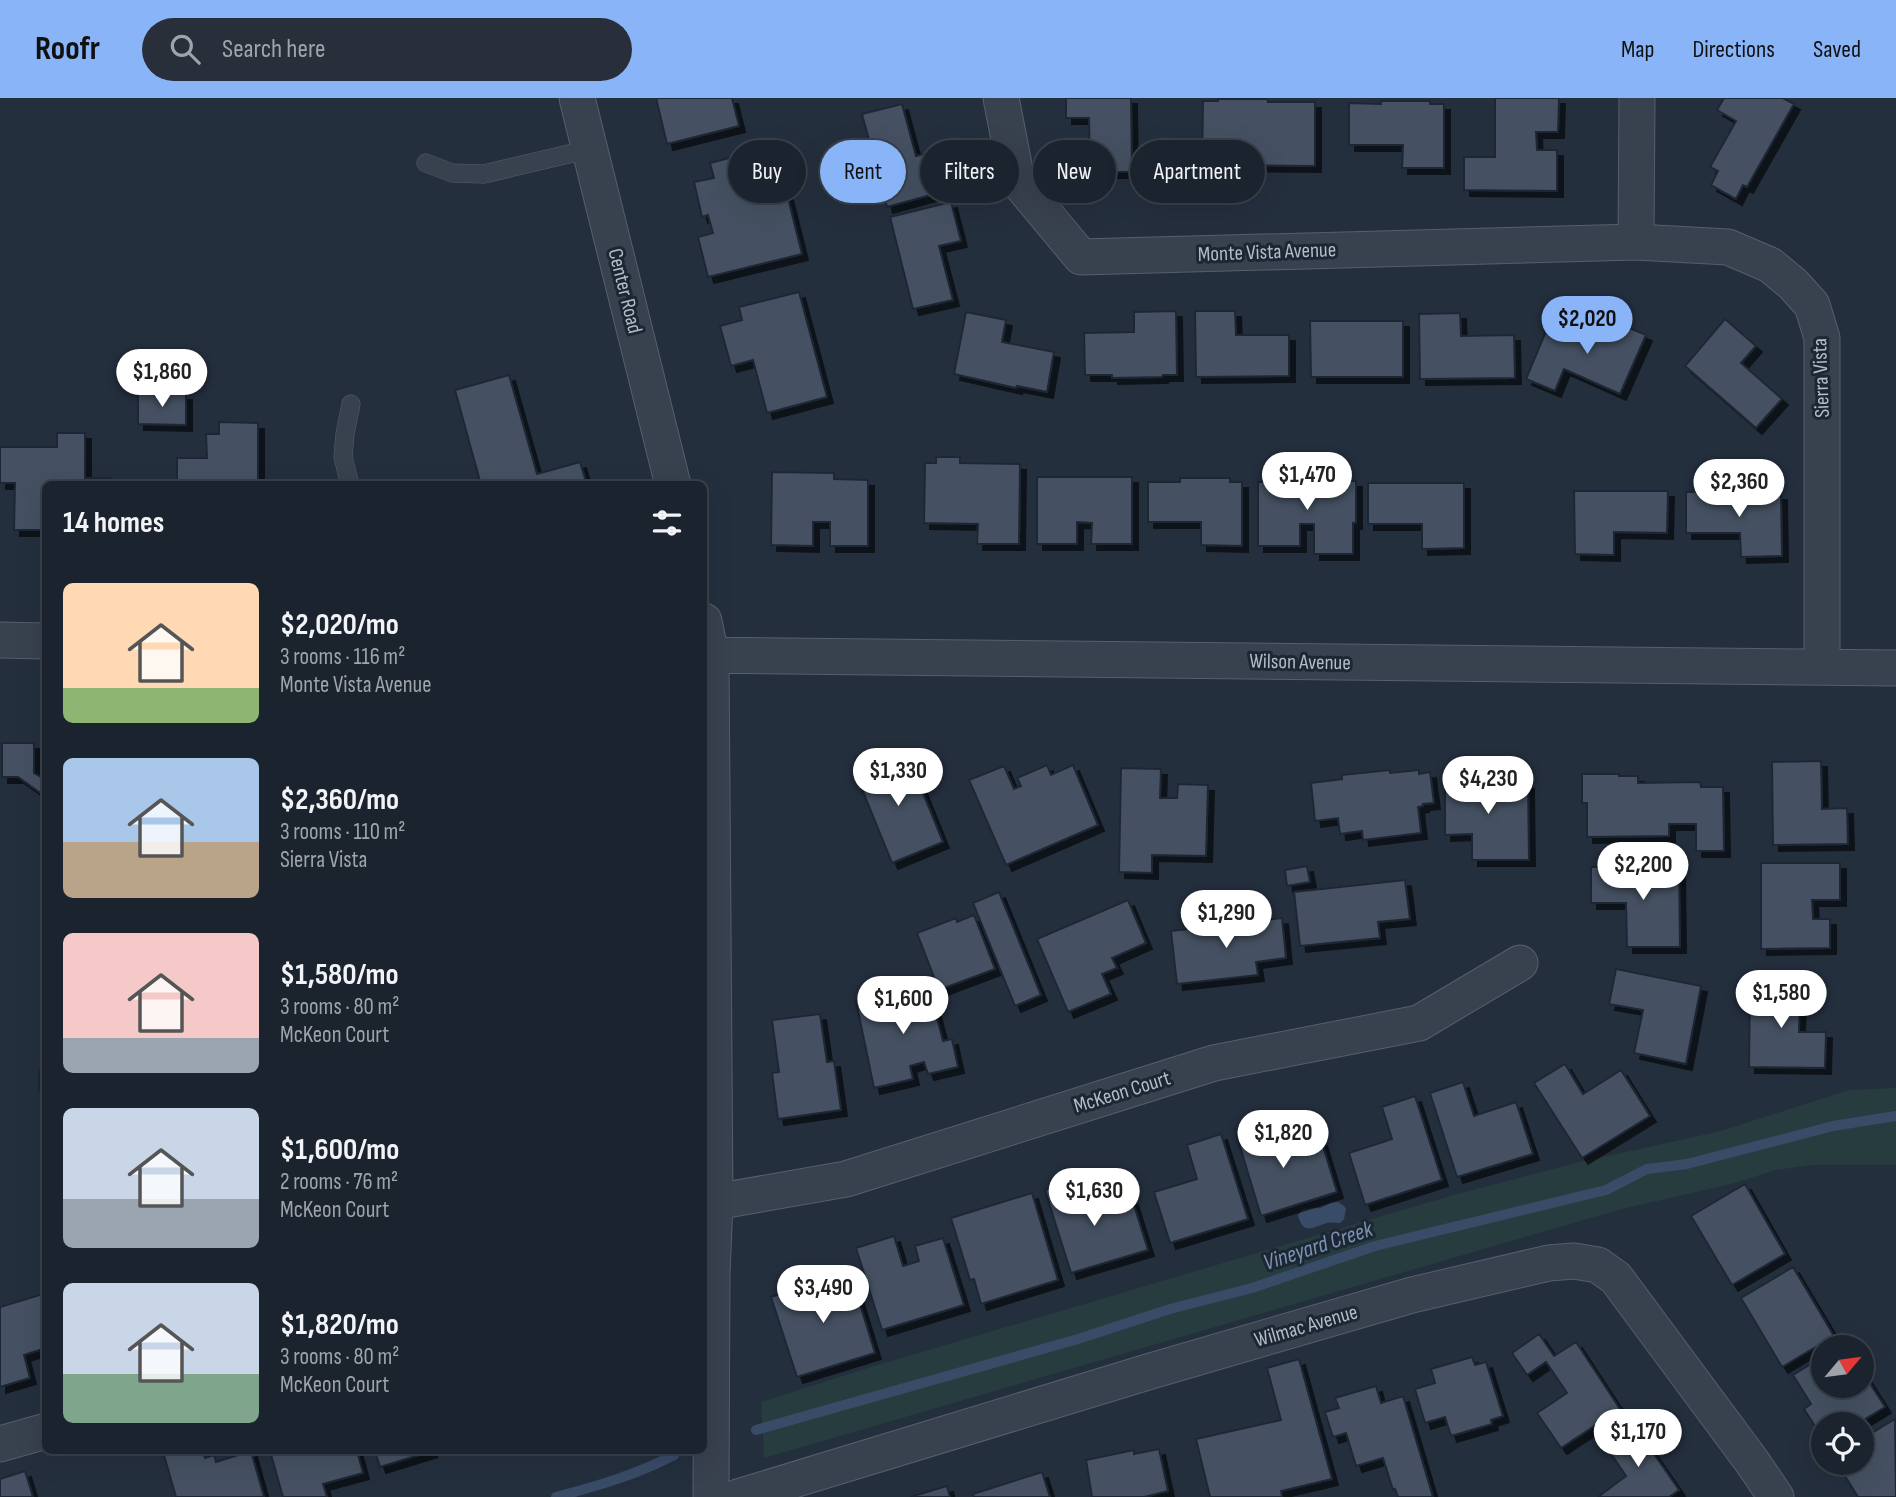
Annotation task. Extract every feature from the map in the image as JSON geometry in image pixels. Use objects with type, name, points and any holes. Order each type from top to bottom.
[{"type":"street","name":"Center Road","points":[[577,98],[672,481]]},
{"type":"street","name":"Monte Vista Avenue","points":[[1001,98],[1017,180],[1081,257],[1636,242]]},
{"type":"street","points":[[1636,242],[1637,98]]},
{"type":"street","name":"Sierra Vista","points":[[1636,242],[1728,247],[1770,265],[1793,284],[1812,305],[1822,338],[1822,667]]},
{"type":"street","points":[[0,640],[42,641]]},
{"type":"street","points":[[707,655],[715,1202],[708,1273],[711,1497]]},
{"type":"street","name":"Wilson Avenue","points":[[707,655],[1896,668]]},
{"type":"street","name":"McKeon Court","points":[[715,1202],[846,1178],[1214,1063],[1419,1023],[1520,963]]},
{"type":"street","name":"Wilmac Avenue","points":[[738,1497],[1151,1371],[1412,1296],[1549,1263],[1574,1261],[1598,1265],[1616,1278],[1776,1497]]},
{"type":"street","points":[[0,1444],[42,1432]]},
{"type":"lane","points":[[426,163],[452,173],[484,174],[590,149]]},
{"type":"lane","points":[[348,481],[343,457],[351,404]]},
{"type":"green space","points":[[1896,1088],[1896,1165],[1811,1165],[1776,1170],[1731,1184],[1618,1210],[764,1458],[761,1402],[1450,1196],[1576,1163],[1721,1131],[1849,1090]]},
{"type":"water","points":[[1338,1202],[1346,1209],[1344,1219],[1340,1223],[1306,1228],[1300,1222],[1298,1215],[1303,1209],[1320,1208]]},
{"type":"building","points":[[656,98],[732,98],[739,126],[667,144]]},
{"type":"building","points":[[1066,98],[1131,98],[1130,172],[1116,172],[1116,140],[1089,140],[1089,118],[1066,118]]},
{"type":"building","points":[[1495,98],[1559,98],[1558,132],[1536,132],[1537,150],[1557,150],[1557,191],[1464,190],[1464,157],[1495,157]]},
{"type":"building","points":[[1724,98],[1783,98],[1794,104],[1747,187],[1743,185],[1736,199],[1711,185],[1718,171],[1710,167],[1736,121],[1717,110]]},
{"type":"building","points":[[1267,99],[1268,102],[1315,102],[1315,166],[1265,166],[1265,140],[1202,140],[1203,101]]},
{"type":"building","points":[[1381,101],[1430,101],[1430,104],[1444,104],[1444,168],[1402,168],[1403,145],[1349,145],[1349,103],[1381,104]]},
{"type":"building","points":[[902,104],[916,156],[920,155],[920,198],[906,202],[906,140],[869,140],[862,114]]},
{"type":"building","points":[[728,158],[728,203],[789,203],[802,254],[708,277],[698,237],[713,233],[708,215],[702,217],[694,182],[714,178],[710,163]]},
{"type":"building","points":[[886,203],[902,203],[887,207]]},
{"type":"building","points":[[951,203],[961,241],[939,246],[953,300],[913,309],[890,217]]},
{"type":"building","points":[[799,292],[827,397],[767,413],[753,360],[731,366],[720,326],[742,320],[739,307]]},
{"type":"building","points":[[1176,311],[1177,375],[1112,378],[1112,375],[1085,375],[1084,333],[1134,332],[1134,312]]},
{"type":"building","points":[[1195,311],[1235,311],[1236,335],[1289,335],[1289,376],[1196,377]]},
{"type":"building","points":[[966,312],[1006,320],[1002,342],[1054,352],[1047,392],[954,374]]},
{"type":"building","points":[[1460,313],[1461,336],[1514,335],[1515,378],[1420,379],[1419,314]]},
{"type":"building","points":[[1551,319],[1600,340],[1609,319],[1646,335],[1620,394],[1564,369],[1555,391],[1526,379]]},
{"type":"building","points":[[1725,319],[1756,346],[1741,363],[1782,399],[1756,428],[1685,366]]},
{"type":"building","points":[[1310,321],[1403,321],[1403,377],[1311,377]]},
{"type":"building","points":[[509,375],[537,474],[580,462],[586,481],[480,481],[455,390]]},
{"type":"building","points":[[138,393],[186,394],[186,425],[138,424]]},
{"type":"building","points":[[219,422],[258,423],[258,481],[177,481],[177,458],[207,458],[206,434],[219,434]]},
{"type":"building","points":[[57,433],[85,433],[85,478],[110,478],[110,481],[42,481],[42,530],[14,530],[15,483],[0,483],[0,447],[57,447]]},
{"type":"building","points":[[936,457],[960,457],[960,463],[1020,464],[1019,544],[977,544],[978,524],[924,523],[925,463],[936,463]]},
{"type":"building","points":[[772,472],[834,473],[834,479],[868,480],[868,546],[830,546],[830,522],[813,522],[813,546],[771,545]]},
{"type":"building","points":[[1275,472],[1319,472],[1320,481],[1356,481],[1353,554],[1314,554],[1314,524],[1300,524],[1300,546],[1258,546],[1258,482],[1275,482]]},
{"type":"building","points":[[1037,477],[1132,477],[1132,544],[1091,544],[1092,523],[1077,522],[1077,544],[1037,544]]},
{"type":"building","points":[[1180,478],[1230,478],[1230,482],[1242,482],[1242,546],[1201,545],[1201,522],[1148,522],[1148,482],[1180,482]]},
{"type":"building","points":[[1368,483],[1464,483],[1464,548],[1422,549],[1422,524],[1368,524]]},
{"type":"building","points":[[1769,490],[1769,494],[1781,494],[1782,556],[1741,557],[1740,533],[1686,533],[1686,492]]},
{"type":"building","points":[[1574,491],[1668,491],[1667,533],[1614,532],[1614,555],[1575,554]]},
{"type":"building","points":[[2,743],[34,743],[34,773],[42,778],[42,794],[18,777],[2,777]]},
{"type":"building","points":[[908,756],[943,842],[892,863],[853,767],[875,758],[880,768]]},
{"type":"building","points":[[1821,761],[1822,809],[1847,808],[1848,844],[1773,845],[1772,762]]},
{"type":"building","points":[[1047,765],[1051,775],[1073,765],[1098,825],[1006,865],[969,780],[1004,766],[1014,789],[1021,786],[1017,778]]},
{"type":"building","points":[[1121,768],[1161,769],[1160,798],[1177,798],[1178,784],[1208,785],[1206,856],[1152,855],[1152,873],[1119,872]]},
{"type":"building","points":[[1483,769],[1483,792],[1500,792],[1500,783],[1528,783],[1529,860],[1472,860],[1472,834],[1445,835],[1445,770]]},
{"type":"building","points":[[1390,770],[1390,773],[1419,770],[1419,774],[1430,772],[1434,803],[1418,807],[1421,833],[1363,840],[1362,831],[1340,834],[1338,818],[1315,821],[1311,783],[1342,779],[1342,775]]},
{"type":"building","points":[[1582,774],[1638,776],[1638,783],[1700,782],[1701,787],[1723,787],[1724,851],[1696,851],[1696,824],[1669,824],[1669,836],[1587,837],[1587,803],[1582,803]]},
{"type":"building","points":[[1761,863],[1840,863],[1840,900],[1812,900],[1813,919],[1830,919],[1830,948],[1761,949]]},
{"type":"building","points":[[1307,866],[1310,882],[1287,886],[1285,870]]},
{"type":"building","points":[[1679,866],[1680,947],[1627,947],[1626,903],[1591,903],[1591,867]]},
{"type":"building","points":[[1405,880],[1410,919],[1378,922],[1380,938],[1300,946],[1294,892]]},
{"type":"building","points":[[999,892],[1041,995],[1015,1006],[973,903]]},
{"type":"building","points":[[1128,900],[1146,943],[1112,958],[1117,968],[1102,974],[1111,994],[1068,1012],[1037,939]]},
{"type":"building","points":[[974,915],[995,969],[939,990],[917,933],[956,918],[957,922]]},
{"type":"building","points":[[1282,918],[1286,958],[1256,962],[1258,975],[1177,984],[1171,931]]},
{"type":"building","points":[[1616,969],[1701,986],[1686,1064],[1634,1053],[1643,1010],[1609,1004]]},
{"type":"building","points":[[928,984],[943,1041],[952,1039],[958,1067],[928,1074],[924,1062],[910,1066],[913,1079],[874,1088],[856,1001]]},
{"type":"building","points":[[1750,984],[1800,985],[1799,1032],[1826,1032],[1825,1068],[1749,1067]]},
{"type":"building","points":[[820,1014],[827,1062],[834,1061],[841,1110],[778,1119],[772,1073],[779,1072],[772,1020]]},
{"type":"building","points":[[1565,1064],[1583,1094],[1621,1070],[1650,1116],[1582,1158],[1534,1083]]},
{"type":"building","points":[[39,1071],[42,1071],[42,1091],[39,1091]]},
{"type":"building","points":[[1463,1082],[1474,1116],[1516,1102],[1533,1154],[1457,1177],[1430,1093]]},
{"type":"building","points":[[1415,1096],[1442,1180],[1365,1205],[1349,1153],[1392,1139],[1382,1107]]},
{"type":"building","points":[[1268,1120],[1278,1154],[1321,1140],[1337,1192],[1261,1216],[1235,1130]]},
{"type":"building","points":[[1221,1134],[1248,1219],[1170,1243],[1154,1192],[1197,1179],[1187,1145]]},
{"type":"building","points":[[1079,1179],[1089,1209],[1132,1199],[1148,1250],[1071,1273],[1045,1190]]},
{"type":"building","points":[[1745,1184],[1785,1254],[1732,1285],[1691,1216]]},
{"type":"building","points":[[1032,1193],[1058,1280],[981,1304],[974,1279],[970,1280],[951,1218]]},
{"type":"building","points":[[894,1236],[903,1266],[919,1261],[915,1246],[943,1238],[964,1305],[882,1330],[856,1248]]},
{"type":"building","points":[[1793,1267],[1833,1335],[1811,1335],[1811,1350],[1782,1367],[1741,1298]]},
{"type":"building","points":[[850,1272],[875,1353],[797,1377],[771,1297]]},
{"type":"building","points":[[42,1294],[42,1349],[24,1355],[30,1378],[0,1387],[0,1307]]},
{"type":"building","points":[[1539,1334],[1554,1356],[1576,1342],[1620,1409],[1561,1448],[1537,1413],[1567,1393],[1546,1362],[1527,1375],[1512,1353]]},
{"type":"building","points":[[1472,1357],[1475,1365],[1486,1362],[1503,1416],[1491,1420],[1492,1424],[1451,1436],[1445,1417],[1425,1423],[1415,1389],[1435,1383],[1431,1369]]},
{"type":"building","points":[[1299,1359],[1332,1479],[1281,1491],[1282,1497],[1210,1497],[1196,1439],[1281,1420],[1267,1368]]},
{"type":"building","points":[[1811,1364],[1811,1398],[1874,1398],[1874,1390],[1885,1407],[1874,1414],[1811,1412],[1811,1420],[1804,1409],[1811,1404],[1793,1375]]},
{"type":"building","points":[[1376,1386],[1381,1403],[1403,1396],[1433,1497],[1398,1497],[1395,1489],[1393,1490],[1383,1458],[1356,1466],[1346,1433],[1333,1437],[1325,1412],[1339,1408],[1335,1398]]},
{"type":"building","points":[[1895,1419],[1896,1497],[1858,1497],[1844,1475],[1874,1475],[1874,1432]]},
{"type":"building","points":[[1634,1425],[1679,1490],[1669,1497],[1598,1497],[1626,1476],[1605,1445]]},
{"type":"building","points":[[1159,1449],[1168,1491],[1144,1497],[1092,1497],[1086,1460],[1134,1450],[1134,1454]]},
{"type":"building","points":[[164,1454],[204,1454],[205,1458],[214,1455],[216,1462],[241,1454],[252,1454],[264,1497],[176,1497]]},
{"type":"building","points":[[271,1454],[358,1454],[363,1473],[323,1484],[327,1497],[283,1497]]},
{"type":"building","points":[[376,1454],[422,1454],[380,1467]]},
{"type":"building","points":[[25,1471],[33,1497],[0,1497],[0,1479]]},
{"type":"building","points":[[1042,1472],[1050,1497],[974,1497],[973,1494]]},
{"type":"building","points":[[947,1486],[950,1497],[910,1497]]},
{"type":"waterway","name":"Vineyard Creek","points":[[756,1430],[1078,1339],[1170,1309],[1252,1288],[1375,1246],[1606,1190],[1647,1169],[1687,1164],[1833,1126],[1896,1116]]},
{"type":"waterway","name":"Vineyard Creek","points":[[556,1497],[631,1474],[674,1455]]}]
